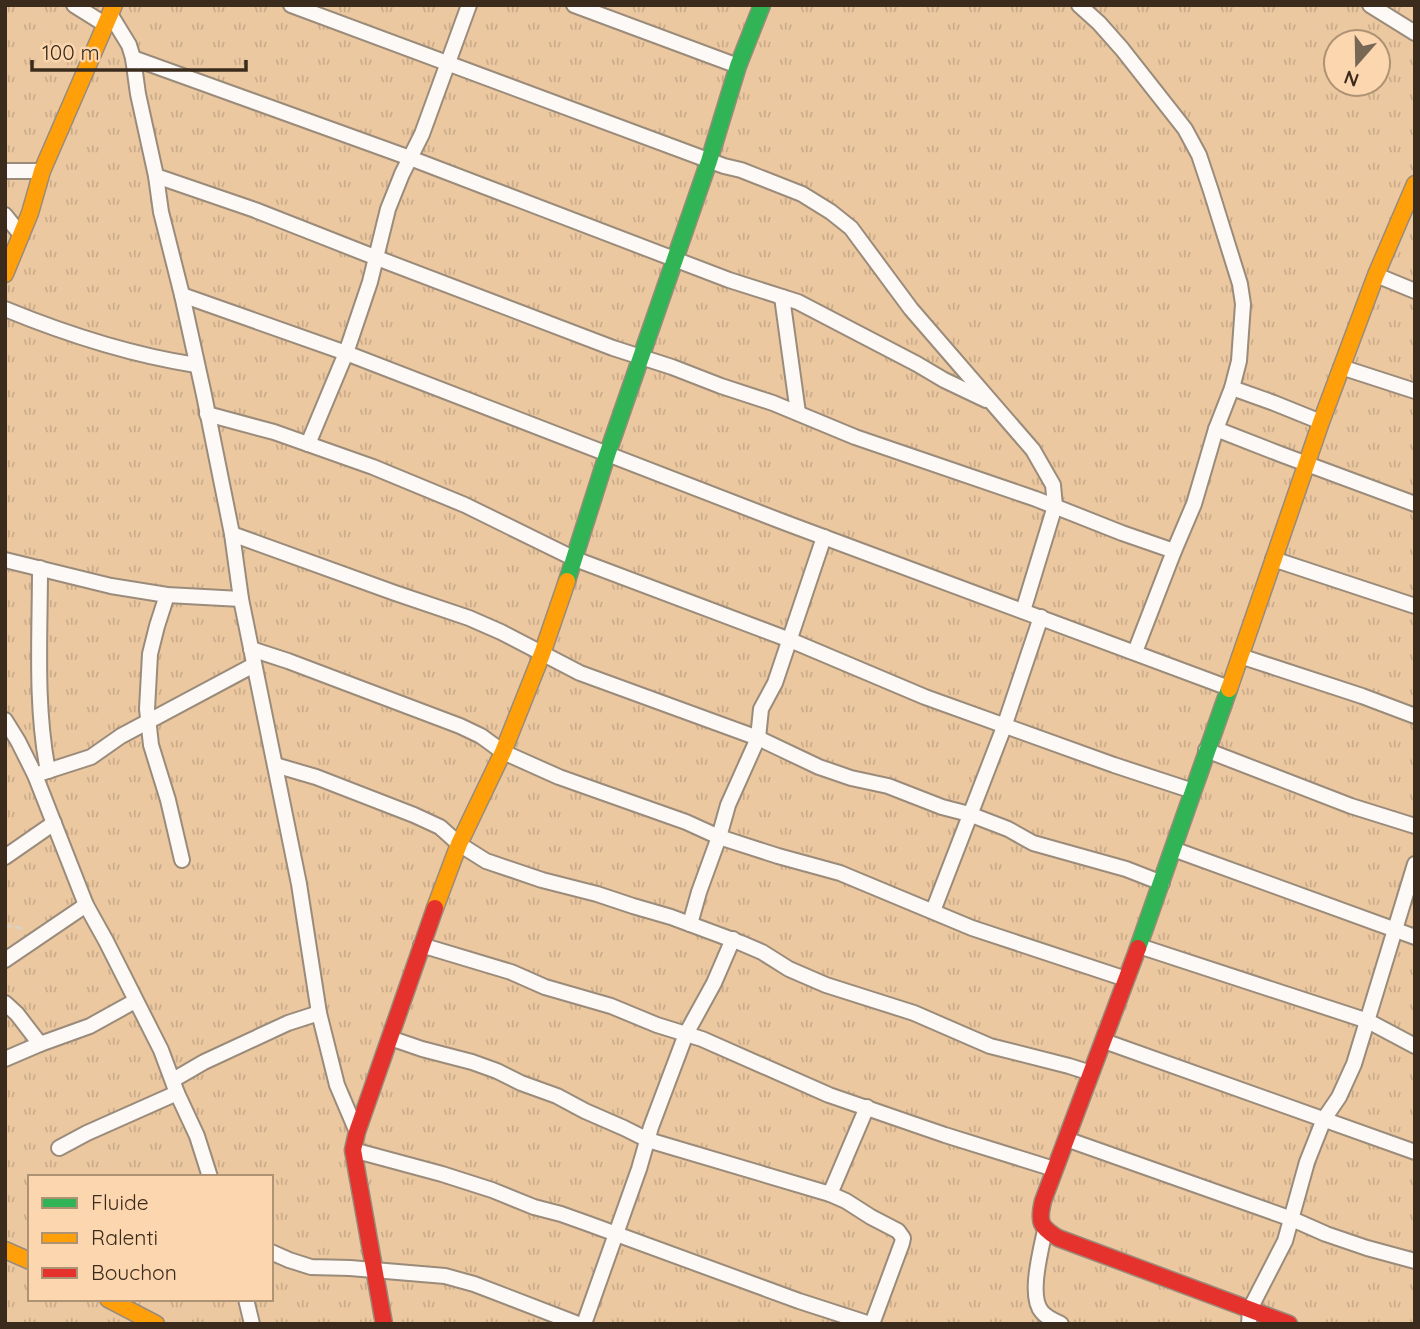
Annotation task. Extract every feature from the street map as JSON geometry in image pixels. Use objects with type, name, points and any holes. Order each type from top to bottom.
[{"type":"street","points":[[74,5],[110,15],[129,45],[133,58],[161,212],[182,295],[232,534],[241,599],[299,884],[319,1013],[337,1086],[357,1132]]},
{"type":"street","points":[[291,5],[802,194],[851,228],[911,309],[1033,450],[1053,485],[1055,506],[1023,611]]},
{"type":"street","points":[[308,444],[346,352],[370,282],[388,209],[422,134],[469,5]]},
{"type":"street","points":[[574,5],[738,66]]},
{"type":"street","points":[[384,1324],[353,1150],[357,1132],[421,945],[459,844],[503,752],[542,654],[607,455],[709,161],[738,66],[762,5]]},
{"type":"street","points":[[1079,5],[1107,32],[1161,96],[1199,155],[1240,284],[1243,304],[1239,362],[1232,388],[1216,429],[1194,504],[1135,652]]},
{"type":"street","points":[[1370,5],[1415,33]]},
{"type":"street","points":[[5,274],[30,213],[42,171],[110,15]]},
{"type":"street","points":[[133,58],[410,158],[729,280],[810,308],[994,404]]},
{"type":"street","points":[[5,171],[42,171]]},
{"type":"street","points":[[156,176],[255,210],[613,348],[1174,551]]},
{"type":"street","points":[[1290,1324],[1249,1316],[1066,1241],[1045,1230],[1040,1222],[1040,1213],[1054,1169],[1162,883],[1341,367],[1376,275],[1414,188]]},
{"type":"street","points":[[5,215],[21,235]]},
{"type":"street","points":[[1376,275],[1415,291]]},
{"type":"street","points":[[182,295],[346,352],[607,455],[1229,688]]},
{"type":"street","points":[[782,297],[798,413]]},
{"type":"street","points":[[5,309],[72,334],[159,358],[196,365]]},
{"type":"street","points":[[1341,367],[1415,391]]},
{"type":"street","points":[[1232,388],[1321,422]]},
{"type":"street","points":[[208,414],[274,432],[373,467],[465,505],[575,559],[790,640],[1004,727],[1193,791]]},
{"type":"street","points":[[1216,429],[1415,504]]},
{"type":"street","points":[[232,534],[444,608],[501,632],[580,673],[758,738],[819,767],[851,778],[888,786],[1008,828],[1033,843],[1126,869],[1162,883]]},
{"type":"street","points":[[690,924],[728,805],[758,738],[761,709],[775,683],[824,537]]},
{"type":"street","points":[[1273,559],[1415,606]]},
{"type":"street","points":[[5,560],[111,586],[167,595],[241,599]]},
{"type":"street","points":[[40,568],[42,773],[54,823],[86,905],[161,1050],[197,1136],[209,1175]]},
{"type":"street","points":[[167,595],[150,654],[147,709],[151,745],[182,860]]},
{"type":"street","points":[[933,911],[1004,727],[1041,617]]},
{"type":"street","points":[[251,649],[460,726],[481,736],[503,752],[559,777],[719,836],[840,873],[972,928],[1126,979]]},
{"type":"street","points":[[1240,656],[1415,716]]},
{"type":"street","points":[[42,773],[92,757],[121,736],[254,665]]},
{"type":"street","points":[[5,720],[42,773]]},
{"type":"street","points":[[1206,750],[1351,806],[1415,826]]},
{"type":"street","points":[[275,765],[316,777],[440,827],[459,844],[486,861],[733,939],[826,985],[914,1013],[990,1046],[1091,1073]]},
{"type":"street","points":[[5,857],[54,823]]},
{"type":"street","points":[[1173,849],[1415,937]]},
{"type":"street","points":[[1249,1316],[1279,1256],[1307,1162],[1324,1119],[1339,1097],[1354,1064],[1415,864]]},
{"type":"street","points":[[5,960],[86,905]]},
{"type":"street","points":[[584,1324],[686,1034],[714,983],[733,939]]},
{"type":"street","points":[[421,945],[512,972],[545,987],[611,1006],[714,1044],[829,1095],[1054,1169]]},
{"type":"street","points":[[1139,946],[1368,1021],[1415,1046]]},
{"type":"street","points":[[5,1059],[90,1026],[135,1001]]},
{"type":"street","points":[[5,1003],[40,1044]]},
{"type":"street","points":[[60,1148],[175,1086],[204,1062],[288,1023],[319,1013]]},
{"type":"street","points":[[353,1150],[442,1174],[871,1324],[903,1238],[898,1231],[830,1194],[648,1140],[557,1096],[497,1071],[390,1038]]},
{"type":"street","points":[[1104,1041],[1415,1152]]},
{"type":"street","points":[[830,1194],[867,1107]]},
{"type":"street","points":[[1066,1139],[1292,1219],[1326,1234],[1415,1261]]},
{"type":"street","points":[[1045,1230],[1036,1297],[1042,1313],[1061,1324]]},
{"type":"street","points":[[5,1250],[28,1260]]},
{"type":"street","points":[[273,1253],[312,1267],[445,1276],[474,1284],[578,1324]]},
{"type":"street","points":[[112,1301],[150,1322]]},
{"type":"street","points":[[246,1301],[252,1324]]},
{"type":"green space","points":[[5,5],[1415,5],[1415,1324],[5,1324]]},
{"type":"traffic: fast","points":[[567,581],[607,455],[709,161],[738,66],[762,5]]},
{"type":"traffic: fast","points":[[1138,948],[1229,689]]},
{"type":"traffic: slow","points":[[5,274],[30,213],[42,171],[114,5]]},
{"type":"traffic: slow","points":[[1229,689],[1321,422],[1376,275],[1415,184]]},
{"type":"traffic: slow","points":[[435,908],[459,844],[503,752],[542,654],[567,581]]},
{"type":"traffic: slow","points":[[5,1250],[28,1260]]},
{"type":"traffic: slow","points":[[112,1301],[156,1324]]},
{"type":"traffic: jam","points":[[384,1324],[353,1150],[435,908]]},
{"type":"traffic: jam","points":[[1138,948],[1043,1201],[1042,1223],[1047,1231],[1058,1238],[1289,1324]]}]
